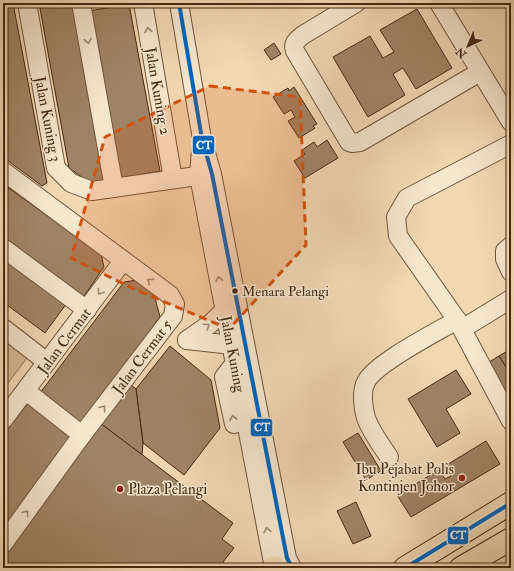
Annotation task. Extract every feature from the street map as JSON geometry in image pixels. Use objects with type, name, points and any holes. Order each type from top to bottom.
[{"type":"highway","points":[[405,568],[511,503]]},
{"type":"highway","points":[[461,568],[511,539]]},
{"type":"street","name":"Jalan Kuning 3","points":[[27,3],[56,168],[71,183],[92,191],[206,175]]},
{"type":"street","points":[[81,3],[114,188]]},
{"type":"street","name":"Jalan Kuning 2","points":[[143,3],[173,179]]},
{"type":"street","name":"Jalan Kuning","points":[[179,3],[202,139],[225,310],[238,345],[235,363],[252,450],[278,568]]},
{"type":"street","points":[[356,3],[303,35],[295,41],[294,45],[295,52],[349,142],[360,142],[480,72]]},
{"type":"street","points":[[438,3],[511,122]]},
{"type":"street","points":[[511,144],[407,198],[396,217],[398,236],[460,325],[511,420]]},
{"type":"street","name":"Jalan Cermat 5","points":[[3,171],[170,295],[175,304],[173,316],[82,435],[3,544]]},
{"type":"street","name":"Jalan Kuning","points":[[206,175],[238,345],[287,558],[278,568]]},
{"type":"street","points":[[511,246],[505,251],[505,259],[511,272]]},
{"type":"street","points":[[3,248],[87,310]]},
{"type":"street","name":"Jalan Cermat","points":[[3,420],[123,261]]},
{"type":"street","points":[[389,458],[366,418],[363,389],[366,381],[375,371],[400,354],[511,299]]},
{"type":"street","points":[[225,310],[210,324],[187,340],[238,345]]},
{"type":"street","points":[[3,328],[47,362]]},
{"type":"street","points":[[26,391],[82,435]]},
{"type":"highlighted area","points":[[210,86],[300,97],[306,245],[229,329],[134,289],[71,258],[105,137]]},
{"type":"shaded area","points":[[3,336],[29,355],[3,390]]},
{"type":"building","points":[[3,3],[13,3],[47,183],[42,186],[3,157]]},
{"type":"building","points":[[39,3],[74,3],[107,182],[93,185],[69,168]]},
{"type":"building","points":[[129,4],[160,171],[117,179],[89,11]]},
{"type":"building","points":[[417,9],[452,68],[416,89],[403,68],[393,74],[405,95],[368,117],[333,57],[370,36],[383,58],[394,52],[380,30]]},
{"type":"building","points":[[274,43],[281,54],[271,60],[264,50]]},
{"type":"building","points":[[294,87],[317,124],[313,126],[315,128],[299,138],[288,121],[295,117],[291,110],[284,114],[273,97],[288,88],[289,91]]},
{"type":"building","points":[[327,140],[338,158],[305,178],[294,161],[305,154],[302,150],[314,142],[317,147]]},
{"type":"building","points":[[3,184],[101,254],[104,267],[82,299],[3,243]]},
{"type":"building","points":[[3,252],[69,300],[45,333],[3,302]]},
{"type":"building","points":[[137,280],[154,294],[160,317],[81,425],[40,393],[124,282]]},
{"type":"building","points":[[170,346],[211,380],[220,428],[184,475],[143,443],[136,389]]},
{"type":"building","points":[[511,349],[511,375],[499,356]]},
{"type":"building","points":[[499,356],[511,375],[511,401],[509,403],[486,364]]},
{"type":"building","points":[[456,370],[471,394],[446,409],[460,433],[437,447],[408,399]]},
{"type":"building","points":[[130,384],[136,389],[143,443],[142,455],[100,423]]},
{"type":"building","points":[[28,403],[73,437],[3,528],[3,435]]},
{"type":"building","name":"Plaza Pelangi","points":[[100,423],[233,523],[222,539],[234,548],[223,562],[231,568],[3,568],[3,554]]},
{"type":"building","points":[[358,433],[381,471],[366,480],[343,442]]},
{"type":"building","name":"Ibu Pejabat Polis Kontinjen Johor","points":[[486,441],[500,464],[411,517],[397,495],[439,470],[445,479],[451,476],[445,466]]},
{"type":"building","name":"Ibu Pejabat Polis Kontinjen Johor","points":[[356,502],[371,536],[353,544],[337,511]]},
{"type":"transit line","name":"CT","points":[[179,3],[202,139],[212,174],[287,558],[292,568]]},
{"type":"transit line","name":"CT","points":[[405,568],[511,503]]},
{"type":"place","name":"Menara Pelangi","points":[[235,291]]},
{"type":"place","name":"Ibu Pejabat Polis Kontinjen Johor","points":[[462,478]]},
{"type":"place","name":"Plaza Pelangi","points":[[120,489]]}]
